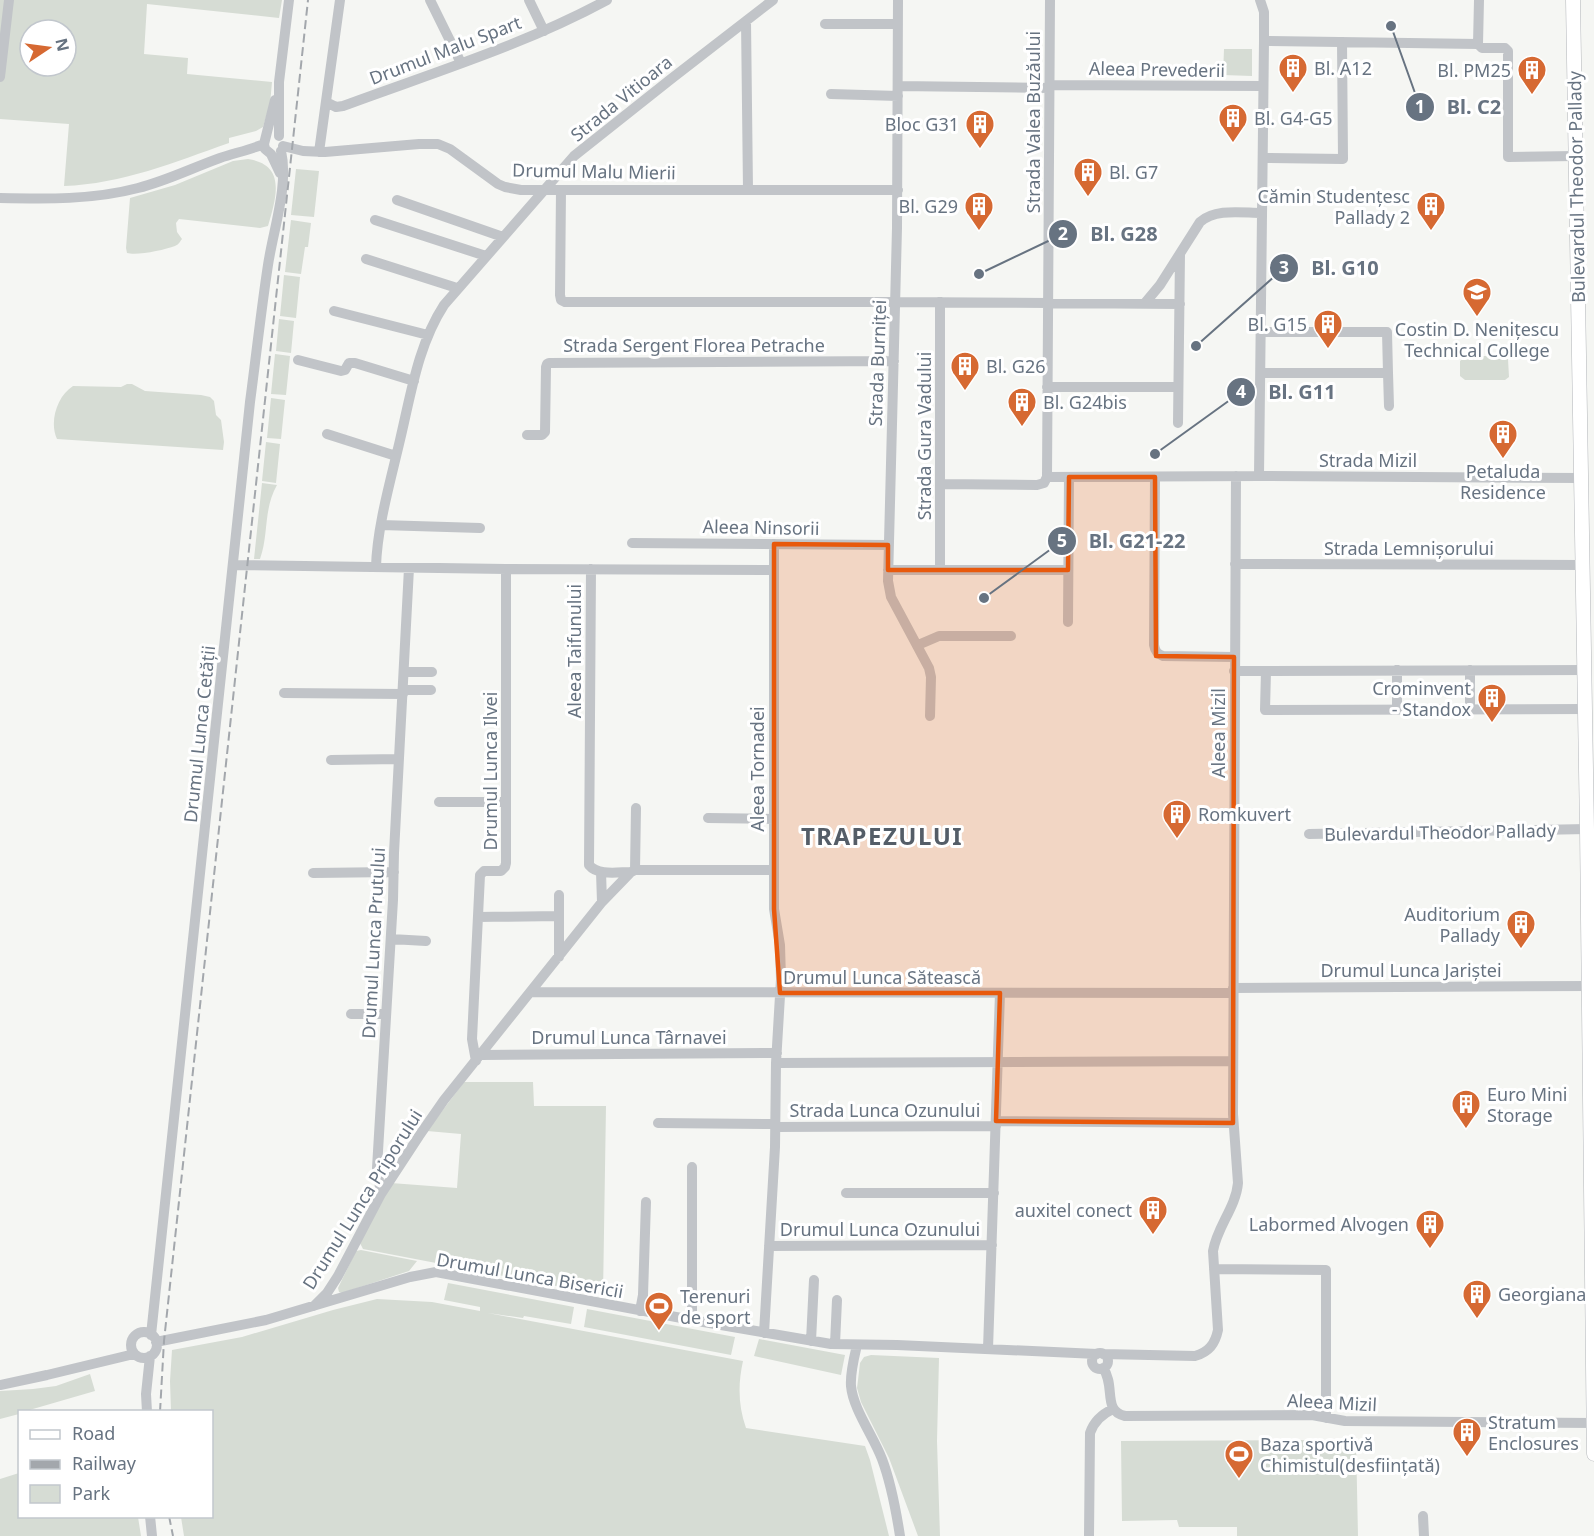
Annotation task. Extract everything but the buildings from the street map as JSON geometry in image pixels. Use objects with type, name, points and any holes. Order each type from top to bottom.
[{"type":"main road","name":"Bulevardul Theodor Pallady","points":[[1573,0],[1575,156],[1588,478],[1582,565],[1589,986],[1592,1037],[1594,1454]]},
{"type":"street","points":[[0,77],[9,0]]},
{"type":"street","name":"Drumul Lunca Cetății","points":[[147,1410],[147,1394],[139,1353],[155,1350],[149,1337],[167,1188],[248,423],[268,266],[282,186],[283,166],[273,146],[289,0]]},
{"type":"street","points":[[319,152],[340,0]]},
{"type":"street","points":[[430,0],[461,63]]},
{"type":"street","points":[[529,0],[544,31]]},
{"type":"street","name":"Drumul Malu Spart","points":[[326,102],[336,107],[343,106],[544,31],[607,0]]},
{"type":"street","name":"Strada Vitioara","points":[[376,567],[381,525],[414,381],[428,335],[437,315],[457,288],[568,162],[773,0]]},
{"type":"street","name":"Strada Burniței","points":[[898,0],[898,190],[888,570],[891,597],[931,672],[930,716]]},
{"type":"street","name":"Strada Valea Buzăului","points":[[1047,477],[1050,0]]},
{"type":"street","points":[[1260,0],[1264,12],[1260,476]]},
{"type":"street","points":[[1478,44],[1479,0]]},
{"type":"street","points":[[746,21],[748,190]]},
{"type":"street","points":[[825,24],[898,24]]},
{"type":"street","points":[[1264,41],[1478,44],[1482,48],[1505,48],[1508,51],[1508,157],[1575,156]]},
{"type":"street","points":[[1263,158],[1342,159],[1342,42]]},
{"type":"street","name":"Aleea Prevederii","points":[[831,94],[1049,86],[1263,86]]},
{"type":"street","name":"Drumul Malu Mierii","points":[[273,146],[319,152],[438,144],[450,149],[498,184],[513,189],[898,190]]},
{"type":"street","points":[[0,198],[58,199],[121,192],[153,184],[219,158],[273,146]]},
{"type":"street","points":[[561,190],[560,296],[565,302],[1180,303]]},
{"type":"street","points":[[397,200],[503,237]]},
{"type":"street","points":[[1145,303],[1160,285],[1200,222],[1211,214],[1262,213]]},
{"type":"street","points":[[375,220],[486,256]]},
{"type":"street","points":[[1178,423],[1180,254]]},
{"type":"street","points":[[366,259],[457,288]]},
{"type":"street","name":"Strada Gura Vadului","points":[[940,302],[940,570]]},
{"type":"street","points":[[334,311],[428,335]]},
{"type":"street","points":[[1261,332],[1387,332],[1389,406]]},
{"type":"street","points":[[298,360],[342,371],[349,363],[354,363],[414,381]]},
{"type":"street","name":"Strada Sergent Florea Petrache","points":[[526,435],[542,435],[545,432],[546,367],[549,363],[894,361]]},
{"type":"street","points":[[1261,373],[1388,373]]},
{"type":"street","points":[[1047,387],[1178,387]]},
{"type":"street","points":[[327,434],[396,456]]},
{"type":"street","name":"Strada Mizil","points":[[940,484],[1037,485],[1044,483],[1047,477],[1588,478]]},
{"type":"street","points":[[1068,622],[1069,477]]},
{"type":"street","points":[[1155,477],[1155,651],[1163,656],[1234,657]]},
{"type":"street","name":"Aleea Mizil","points":[[1099,1360],[1199,1355],[1210,1349],[1217,1337],[1219,1324],[1214,1251],[1216,1239],[1237,1188],[1233,1124],[1236,477]]},
{"type":"street","points":[[381,525],[480,528]]},
{"type":"street","name":"Aleea Ninsorii","points":[[633,543],[888,545]]},
{"type":"street","name":"Aleea Tornadei","points":[[774,544],[773,870],[774,918],[781,956],[780,993]]},
{"type":"street","name":"Strada Lemnișorului","points":[[1235,564],[1582,565]]},
{"type":"street","points":[[234,565],[591,569]]},
{"type":"street","name":"Drumul Lunca Prutului","points":[[381,1194],[378,1168],[409,568]]},
{"type":"street","name":"Drumul Lunca Ilvei","points":[[478,1058],[472,1039],[480,873],[501,871],[506,863],[506,569]]},
{"type":"street","name":"Aleea Taifunului","points":[[602,872],[594,870],[589,865],[591,569],[774,570]]},
{"type":"street","points":[[888,570],[1068,570]]},
{"type":"street","points":[[918,645],[939,636],[1011,636]]},
{"type":"street","points":[[1397,670],[1397,709]]},
{"type":"street","points":[[1470,670],[1470,709]]},
{"type":"street","points":[[1234,671],[1584,670]]},
{"type":"street","points":[[1266,671],[1265,710],[1585,708]]},
{"type":"street","points":[[404,672],[432,672]]},
{"type":"street","points":[[284,693],[431,690]]},
{"type":"street","points":[[331,760],[399,759]]},
{"type":"street","points":[[439,802],[506,802]]},
{"type":"street","points":[[633,871],[636,808]]},
{"type":"street","points":[[708,818],[774,819]]},
{"type":"street","name":"Bulevardul Theodor Pallady","points":[[1309,834],[1587,829]]},
{"type":"street","points":[[602,902],[602,872],[773,870]]},
{"type":"street","name":"Drumul Lunca Priporului","points":[[149,1337],[245,1325],[312,1307],[327,1293],[381,1194],[418,1136],[602,902],[633,871]]},
{"type":"street","points":[[313,873],[394,872]]},
{"type":"street","points":[[559,895],[559,957]]},
{"type":"street","points":[[478,916],[559,916]]},
{"type":"street","points":[[391,939],[426,941]]},
{"type":"street","name":"Drumul Lunca Jariștei","points":[[1233,990],[1589,986]]},
{"type":"street","name":"Drumul Lunca Sătească","points":[[531,992],[1000,993],[1233,990]]},
{"type":"street","points":[[764,1333],[780,993]]},
{"type":"street","name":"Drumul Lunca Ozunului","points":[[988,1349],[1000,993]]},
{"type":"street","points":[[351,1014],[386,1014]]},
{"type":"street","name":"Drumul Lunca Târnavei","points":[[478,1058],[777,1058]]},
{"type":"street","points":[[777,1058],[998,1062],[1233,1061]]},
{"type":"street","name":"Strada Lunca Ozunului","points":[[658,1123],[775,1126],[1233,1124]]},
{"type":"street","points":[[692,1167],[692,1320]]},
{"type":"street","name":"Drumul Lunca Ozunului","points":[[846,1192],[994,1193]]},
{"type":"street","name":"Drumul Lunca Bisericii","points":[[640,1311],[643,1295],[646,1202]]},
{"type":"street","name":"Drumul Lunca Ozunului","points":[[769,1246],[992,1245]]},
{"type":"street","points":[[1214,1269],[1326,1270],[1326,1418]]},
{"type":"street","name":"Drumul Lunca Bisericii","points":[[312,1307],[403,1279],[436,1272],[811,1341],[857,1345],[988,1349]]},
{"type":"street","points":[[811,1341],[814,1280]]},
{"type":"street","points":[[835,1344],[837,1300]]},
{"type":"street","points":[[0,1385],[139,1353],[135,1336],[149,1337]]},
{"type":"street","points":[[857,1345],[852,1369],[852,1392],[883,1463],[900,1536]]},
{"type":"street","points":[[988,1349],[1054,1352],[1099,1360],[1109,1380],[1113,1409],[1098,1419],[1090,1433],[1089,1536]]},
{"type":"street","name":"Aleea Mizil","points":[[1113,1409],[1125,1416],[1306,1415],[1345,1421],[1594,1423]]},
{"type":"street","points":[[1423,1516],[1424,1536]]},
{"type":"street","points":[[150,1518],[152,1536]]},
{"type":"highlighted area","points":[[1069,477],[1155,477],[1156,656],[1234,657],[1233,1123],[996,1121],[1000,993],[780,993],[774,909],[774,544],[888,545],[888,570],[1068,570]]},
{"type":"green space","points":[[0,0],[282,0],[279,18],[147,4],[144,54],[188,58],[187,74],[272,82],[270,104],[263,127],[229,138],[229,143],[127,177],[64,186],[69,124],[0,119]]},
{"type":"green space","points":[[1224,49],[1252,49],[1252,76],[1223,75]]},
{"type":"green space","points":[[248,159],[260,162],[274,175],[276,184],[274,205],[268,226],[260,228],[179,219],[176,223],[177,232],[182,239],[177,245],[151,252],[127,253],[130,198],[175,185],[233,161]]},
{"type":"green space","points":[[296,169],[319,171],[314,217],[291,215]]},
{"type":"green space","points":[[291,220],[311,223],[301,274],[285,272]]},
{"type":"green space","points":[[284,275],[300,277],[296,318],[280,316]]},
{"type":"green space","points":[[279,319],[294,321],[291,353],[276,351]]},
{"type":"green space","points":[[275,354],[290,356],[286,395],[271,394]]},
{"type":"green space","points":[[1466,356],[1504,356],[1508,359],[1509,377],[1505,380],[1465,380],[1460,376],[1460,361]]},
{"type":"green space","points":[[132,384],[145,391],[210,397],[214,401],[216,415],[221,420],[223,450],[57,439],[54,417],[67,390],[73,386],[121,387]]},
{"type":"green space","points":[[271,398],[285,400],[281,439],[267,438]]},
{"type":"green space","points":[[266,442],[280,444],[276,483],[262,481]]},
{"type":"green space","points":[[262,483],[277,485],[268,513],[263,550],[260,559],[254,559]]},
{"type":"green space","points":[[464,1082],[533,1082],[534,1106],[606,1106],[603,1295],[363,1249],[360,1243],[391,1183],[457,1188],[461,1134],[427,1131]]},
{"type":"green space","points":[[356,1251],[417,1261],[409,1271],[342,1293],[339,1292],[338,1288]]},
{"type":"green space","points":[[448,1283],[574,1307],[571,1324],[488,1313],[743,1361],[740,1394],[741,1411],[746,1428],[865,1446],[889,1536],[184,1536],[181,1518],[213,1518],[213,1410],[171,1410],[172,1350],[242,1337],[377,1299],[432,1302],[480,1311],[480,1307],[444,1300]]},
{"type":"green space","name":"Terenuri de sport","points":[[587,1309],[735,1337],[731,1355],[584,1327]]},
{"type":"green space","points":[[759,1339],[845,1355],[841,1375],[754,1356]]},
{"type":"green space","points":[[871,1355],[939,1358],[937,1441],[940,1536],[918,1536],[889,1458],[861,1402],[857,1388],[860,1363],[864,1357]]},
{"type":"green space","points":[[90,1374],[95,1391],[29,1410],[18,1410],[18,1414],[0,1419],[0,1391],[56,1386]]},
{"type":"green space","name":"Baza sportivă Chimistul(desființată)","points":[[1356,1440],[1358,1536],[1237,1536],[1237,1527],[1179,1527],[1177,1520],[1122,1521],[1121,1441]]},
{"type":"green space","points":[[18,1473],[18,1518],[138,1518],[141,1536],[0,1536],[0,1479]]},
{"type":"railway","points":[[160,1410],[164,1341],[308,0]]},
{"type":"railway","points":[[169,1518],[173,1536]]},
{"type":"place","name":"Bl. C2","points":[[1391,26]]},
{"type":"place","name":"Bl. A12","points":[[1293,94]]},
{"type":"place","name":"Bl. PM25","points":[[1532,96]]},
{"type":"place","name":"Bl. G4-G5","points":[[1233,144]]},
{"type":"place","name":"Bloc G31","points":[[980,150]]},
{"type":"place","name":"Bl. G7","points":[[1088,198]]},
{"type":"place","name":"Bl. G29","points":[[979,232]]},
{"type":"place","name":"Cămin Studențesc Pallady 2","points":[[1431,232]]},
{"type":"place","name":"Bl. G28","points":[[979,274]]},
{"type":"place","name":"Costin D. Nenițescu Technical College","points":[[1477,318]]},
{"type":"place","name":"Bl. G10","points":[[1196,346]]},
{"type":"place","name":"Bl. G15","points":[[1328,350]]},
{"type":"place","name":"Bl. G26","points":[[965,392]]},
{"type":"place","name":"Bl. G24bis","points":[[1022,428]]},
{"type":"place","name":"Bl. G11","points":[[1155,454]]},
{"type":"place","name":"Petaluda Residence","points":[[1503,460]]},
{"type":"place","name":"Bl. G21-22","points":[[984,598]]},
{"type":"place","name":"Crominvent - Standox","points":[[1492,724]]},
{"type":"place","name":"Romkuvert","points":[[1177,840]]},
{"type":"place","name":"Auditorium Pallady","points":[[1521,950]]},
{"type":"place","name":"Euro Mini Storage","points":[[1466,1130]]},
{"type":"place","name":"auxitel conect","points":[[1153,1236]]},
{"type":"place","name":"Labormed Alvogen","points":[[1430,1250]]},
{"type":"place","name":"Georgiana","points":[[1477,1320]]},
{"type":"place","name":"Terenuri de sport","points":[[659,1332]]},
{"type":"place","name":"Stratum Enclosures","points":[[1467,1458]]},
{"type":"place","name":"Baza sportivă Chimistul(desființată)","points":[[1239,1480]]},
{"type":"district","name":"TRAPEZULUI","points":[[882,835]]}]
